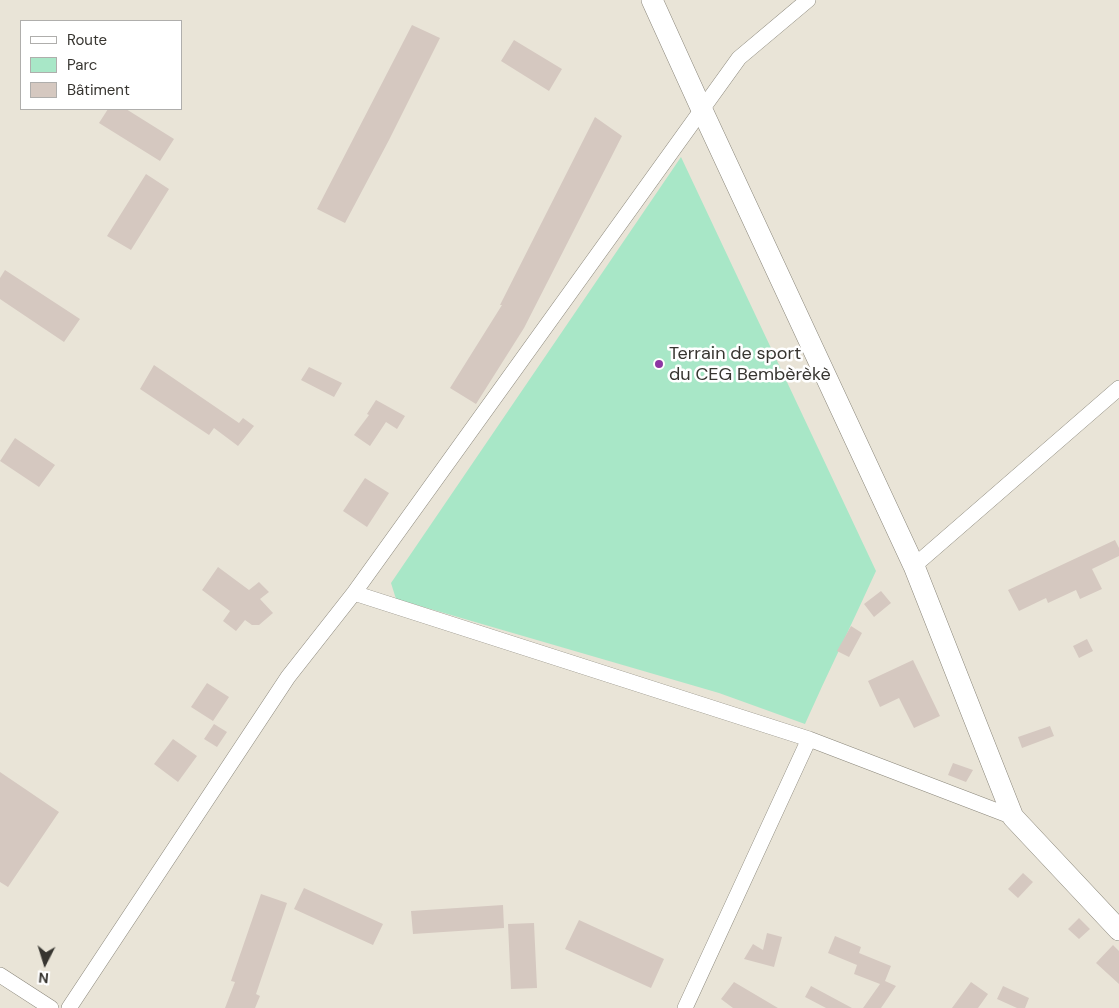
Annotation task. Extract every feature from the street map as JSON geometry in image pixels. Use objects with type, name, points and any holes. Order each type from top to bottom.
[{"type":"main road","points":[[652,0],[914,566],[1013,817],[1119,930]]},
{"type":"street","points":[[69,1008],[288,677],[354,593],[739,58],[808,0]]},
{"type":"street","points":[[914,566],[1118,391]]},
{"type":"street","points":[[354,593],[810,739],[1013,817]]},
{"type":"street","points":[[685,1008],[810,739]]},
{"type":"street","points":[[0,975],[51,1008]]},
{"type":"green space","name":"Terrain de sport du CEG Bembèrèkè","points":[[681,157],[876,571],[805,724],[719,693],[396,599],[391,583]]},
{"type":"building","points":[[412,25],[440,38],[345,223],[317,209]]},
{"type":"building","points":[[514,40],[562,69],[549,91],[501,61]]},
{"type":"building","points":[[107,110],[128,110],[174,139],[160,161],[99,123]]},
{"type":"building","points":[[595,117],[622,136],[524,328],[476,404],[450,388],[502,305],[500,305]]},
{"type":"building","points":[[146,174],[169,189],[131,250],[107,236]]},
{"type":"building","points":[[5,270],[80,319],[64,342],[0,299],[0,278]]},
{"type":"building","points":[[154,365],[239,423],[243,418],[254,426],[238,446],[214,428],[209,435],[140,389]]},
{"type":"building","points":[[309,367],[342,383],[334,397],[301,380]]},
{"type":"building","points":[[376,400],[405,416],[397,429],[386,422],[370,446],[354,435],[369,415],[367,414]]},
{"type":"building","points":[[15,438],[55,465],[39,487],[0,461]]},
{"type":"building","points":[[365,478],[389,493],[367,527],[343,511]]},
{"type":"building","points":[[1115,540],[1119,548],[1119,556],[1092,569],[1102,589],[1080,599],[1076,590],[1048,603],[1046,598],[1019,611],[1008,590]]},
{"type":"building","points":[[218,567],[249,590],[259,582],[269,592],[260,599],[273,613],[259,625],[252,625],[245,620],[236,631],[223,621],[230,611],[202,590]]},
{"type":"building","points":[[881,591],[891,603],[874,617],[864,604]]},
{"type":"building","points":[[851,626],[862,633],[849,657],[837,651]]},
{"type":"building","points":[[1087,639],[1093,651],[1079,658],[1073,646]]},
{"type":"building","points":[[913,660],[940,716],[914,728],[899,698],[880,707],[868,681]]},
{"type":"building","points":[[207,683],[229,697],[213,721],[191,707]]},
{"type":"building","points":[[214,724],[227,732],[217,747],[204,739]]},
{"type":"building","points":[[1050,726],[1054,736],[1022,748],[1018,737]]},
{"type":"building","points":[[173,739],[197,756],[178,782],[154,764]]},
{"type":"building","points":[[953,763],[973,770],[966,782],[948,775]]},
{"type":"building","points":[[0,772],[59,812],[8,887],[0,882]]},
{"type":"building","points":[[1023,873],[1033,882],[1018,898],[1008,889]]},
{"type":"building","points":[[304,888],[383,924],[373,945],[294,909]]},
{"type":"building","points":[[261,894],[287,903],[256,994],[260,996],[255,1008],[225,1008],[235,982],[231,981]]},
{"type":"building","points":[[503,905],[504,928],[413,934],[411,911]]},
{"type":"building","points":[[1079,918],[1090,929],[1079,939],[1068,929]]},
{"type":"building","points":[[579,920],[664,959],[651,988],[565,949]]},
{"type":"building","points":[[534,923],[537,988],[511,989],[508,924]]},
{"type":"building","points":[[767,933],[782,937],[774,967],[744,959],[753,944],[763,950]]},
{"type":"building","points":[[835,936],[861,947],[859,953],[891,966],[885,981],[896,986],[881,1008],[863,1008],[880,984],[854,974],[857,965],[828,953]]},
{"type":"building","points":[[1113,945],[1119,951],[1119,984],[1096,963]]},
{"type":"building","points":[[734,982],[778,1008],[733,1008],[721,999]]},
{"type":"building","points":[[971,982],[988,994],[978,1008],[952,1008]]},
{"type":"building","points":[[811,986],[852,1008],[826,1008],[805,997]]},
{"type":"building","points":[[1003,986],[1029,998],[1025,1008],[1017,1008],[997,999]]},
{"type":"place","name":"Terrain de sport du CEG Bembèrèkè","points":[[659,364]]}]
